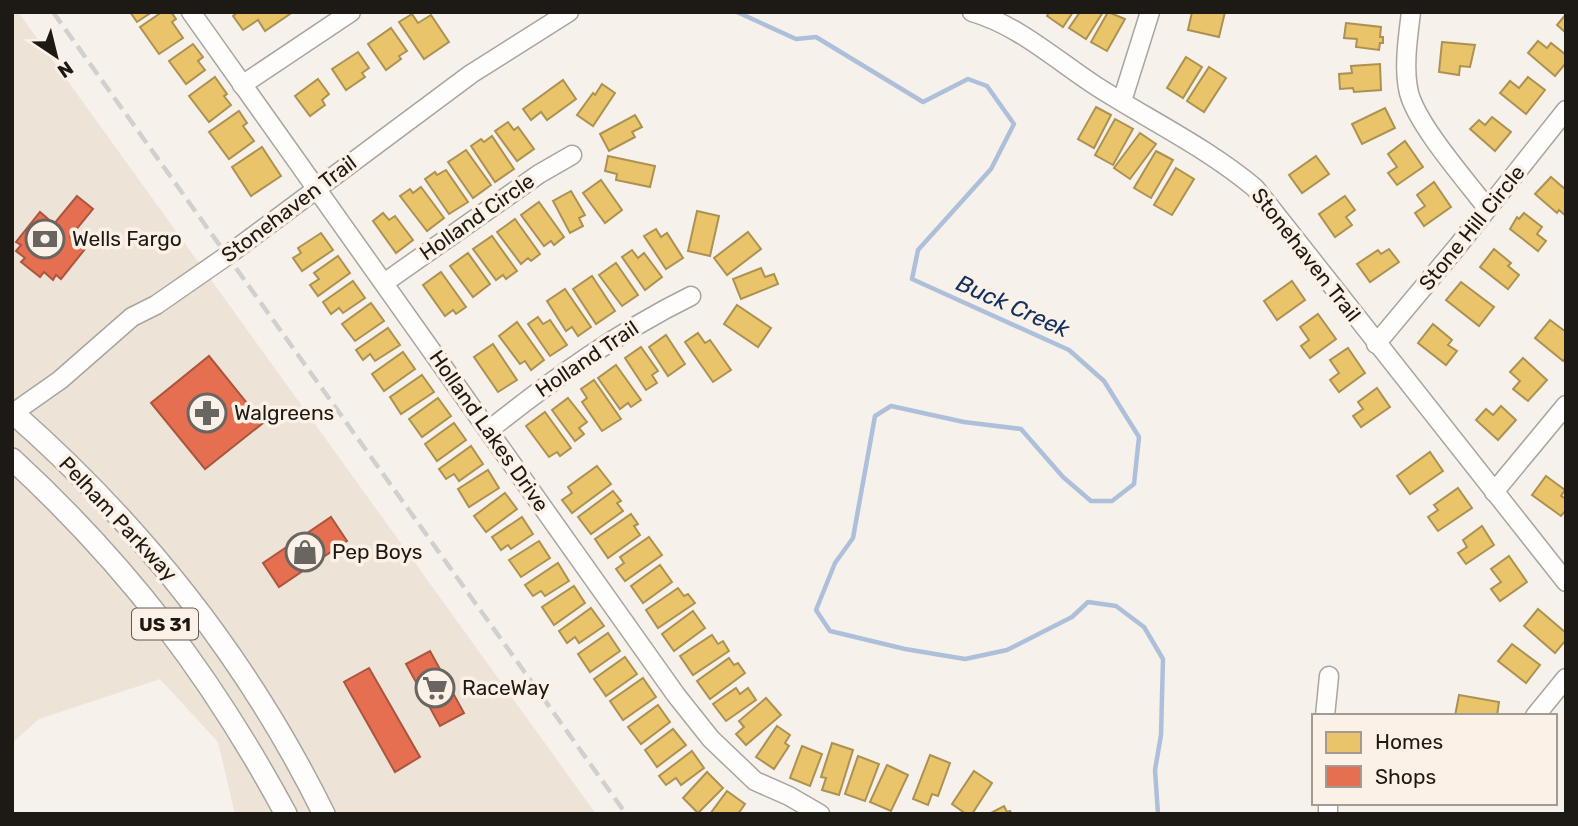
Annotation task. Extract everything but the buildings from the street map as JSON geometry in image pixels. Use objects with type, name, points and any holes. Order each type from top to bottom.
[{"type":"main road","name":"Pelham Parkway","points":[[13,413],[105,500],[162,564],[209,625],[275,724],[324,814]]},
{"type":"main road","name":"Pelham Parkway","points":[[12,459],[94,540],[181,645],[247,745],[286,814]]},
{"type":"main road","points":[[181,645],[209,625]]},
{"type":"street","name":"Holland Lakes Drive","points":[[191,12],[676,695],[710,739],[754,781],[789,796],[820,814]]},
{"type":"street","points":[[242,85],[351,12]]},
{"type":"street","name":"Stonehaven Trail","points":[[13,413],[60,380],[132,317],[175,293],[471,74],[569,12]]},
{"type":"street","name":"Stonehaven Trail","points":[[972,12],[1017,32],[1122,101],[1212,154],[1255,188],[1566,582]]},
{"type":"street","points":[[1122,101],[1150,12]]},
{"type":"street","points":[[1411,12],[1408,85],[1413,103],[1426,126],[1487,208]]},
{"type":"street","name":"Stone Hill Circle","points":[[1377,344],[1566,110]]},
{"type":"street","name":"Holland Circle","points":[[384,283],[539,174],[572,155]]},
{"type":"street","name":"Holland Trail","points":[[488,430],[644,319],[691,296]]},
{"type":"street","points":[[1494,492],[1566,405]]},
{"type":"street","points":[[1325,714],[1329,676]]},
{"type":"street","points":[[1537,714],[1566,678]]},
{"type":"shaded area","points":[[12,12],[18,12],[596,814],[235,814],[218,742],[160,679],[39,719],[12,743]]},
{"type":"waterway","name":"Buck Creek","points":[[737,12],[796,39],[816,37],[923,102],[968,79],[987,86],[1014,124],[991,169],[918,250],[912,279],[1069,350],[1104,381],[1139,437],[1134,484],[1112,501],[1091,501],[1063,477],[1021,429],[964,422],[891,406],[875,416],[853,538],[835,563],[816,610],[830,631],[905,649],[965,659],[1007,650],[1072,617],[1088,602],[1116,606],[1144,627],[1163,659],[1161,735],[1155,770],[1158,814]]},
{"type":"railway","points":[[53,12],[626,814]]},
{"type":"place","name":"Wells Fargo","points":[[45,239]]},
{"type":"place","name":"Walgreens","points":[[207,413]]},
{"type":"place","name":"Pep Boys","points":[[305,552]]},
{"type":"place","name":"RaceWay","points":[[435,688]]}]
